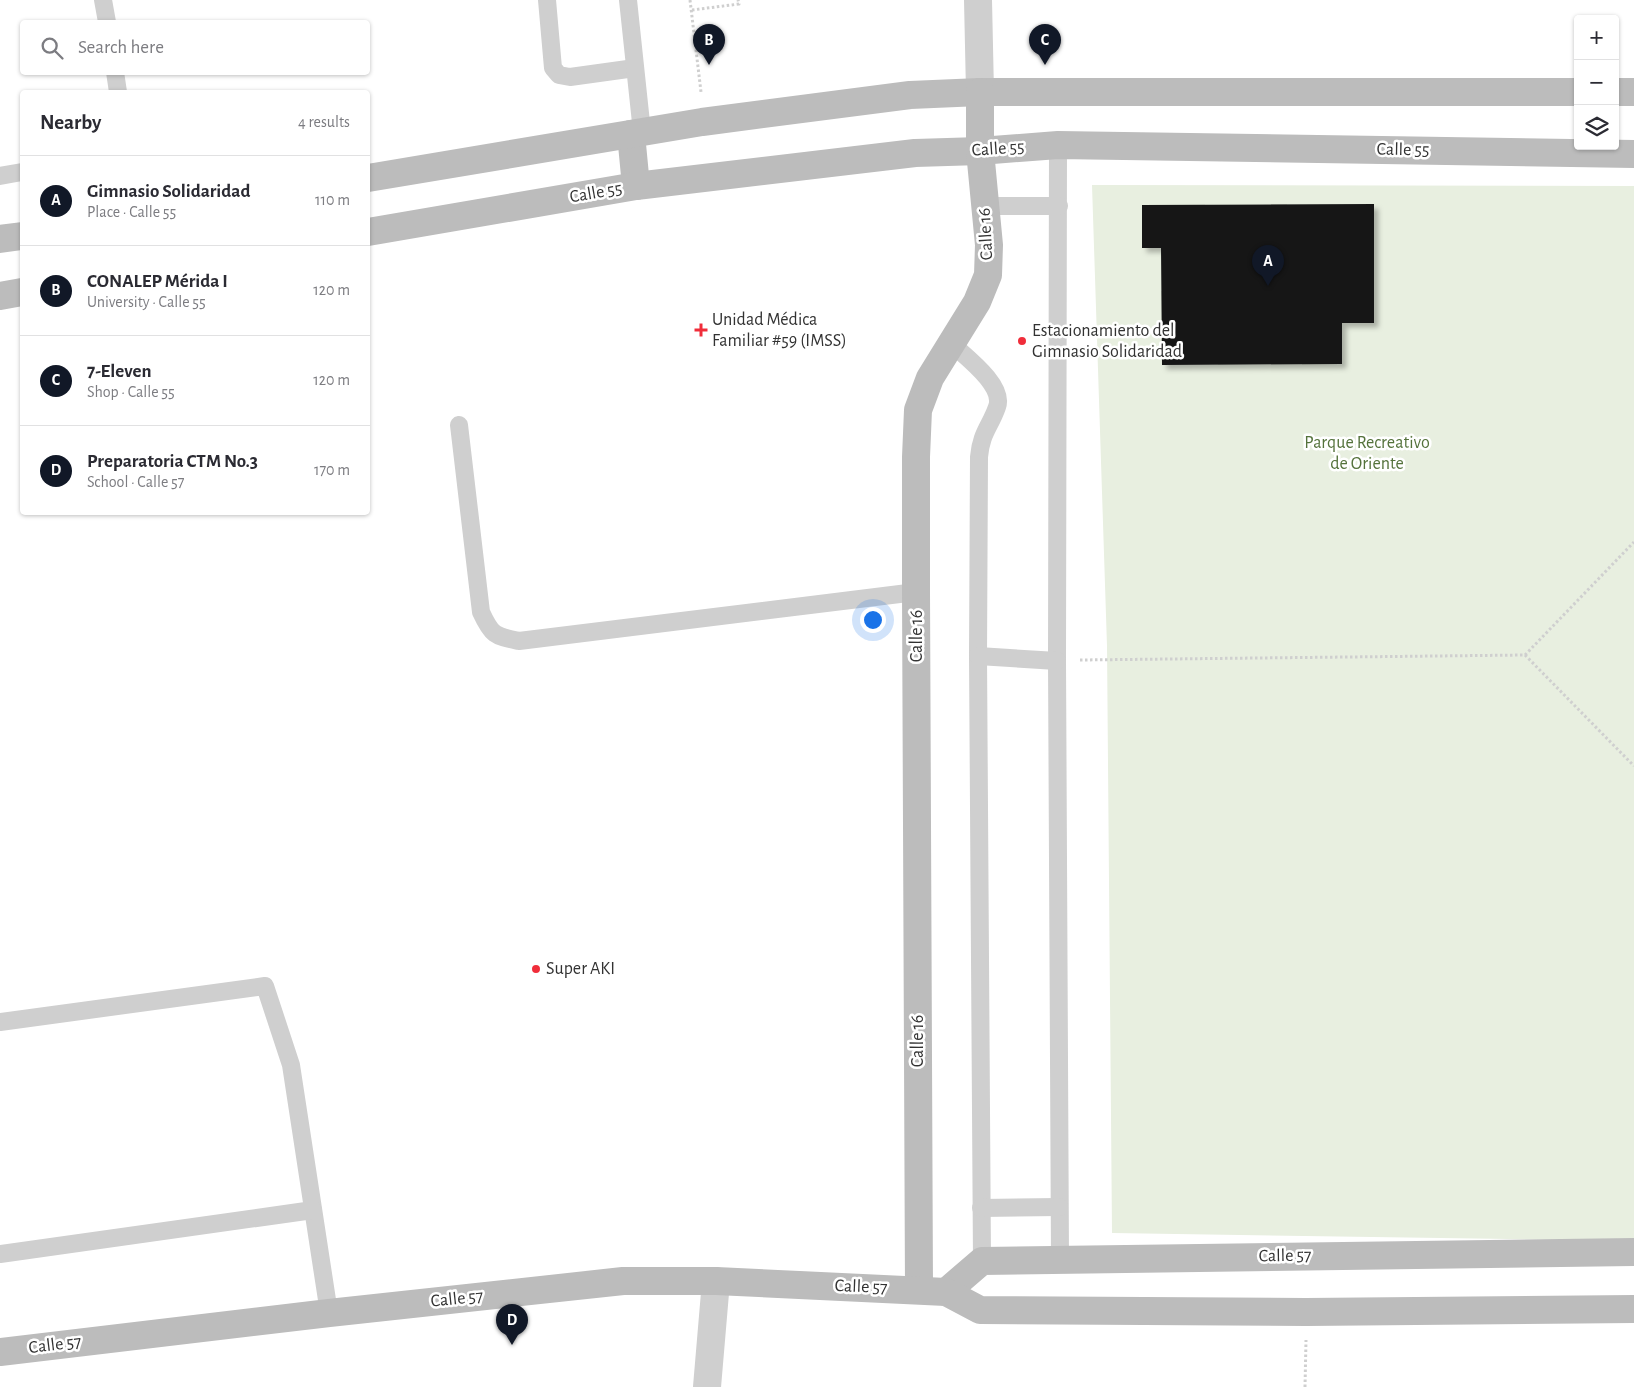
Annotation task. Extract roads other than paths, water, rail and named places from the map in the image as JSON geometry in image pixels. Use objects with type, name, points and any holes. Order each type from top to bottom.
[{"type":"street","name":"Calle 16","points":[[919,1290],[916,592],[918,410],[930,378],[977,302],[988,275],[989,246],[980,151],[978,0]]},
{"type":"street","points":[[370,178],[636,133],[910,95],[980,92],[1574,92]]},
{"type":"street","points":[[1619,92],[1634,92]]},
{"type":"street","points":[[636,133],[636,186]]},
{"type":"street","name":"Calle 55","points":[[370,232],[636,186],[914,153],[980,151],[1058,145],[1634,154]]},
{"type":"street","points":[[0,240],[20,236]]},
{"type":"street","points":[[0,296],[20,292]]},
{"type":"street","name":"Calle 57","points":[[982,1261],[1634,1252]]},
{"type":"street","points":[[946,1292],[982,1261]]},
{"type":"street","name":"Calle 57","points":[[0,1352],[623,1281],[716,1281],[946,1292],[980,1310],[1306,1312],[1634,1309]]},
{"type":"street","points":[[707,1387],[716,1281]]},
{"type":"lane","points":[[103,0],[107,20]]},
{"type":"lane","points":[[547,0],[553,68],[559,75],[570,77],[635,68]]},
{"type":"lane","points":[[628,0],[635,68],[636,133]]},
{"type":"lane","points":[[115,75],[118,90]]},
{"type":"lane","points":[[1058,145],[1057,661],[1060,1259]]},
{"type":"lane","points":[[0,176],[20,172]]},
{"type":"lane","points":[[986,206],[1059,206]]},
{"type":"lane","points":[[952,344],[978,367],[997,391],[998,405],[984,432],[980,443],[979,457],[978,656],[982,1261]]},
{"type":"lane","points":[[459,425],[482,612],[488,626],[496,636],[519,641],[916,592]]},
{"type":"lane","points":[[978,656],[1057,661]]},
{"type":"lane","points":[[0,1022],[265,986],[291,1065],[329,1313]]},
{"type":"lane","points":[[981,1208],[1059,1207]]},
{"type":"lane","points":[[0,1254],[313,1210]]},
{"type":"place","name":"CONALEP Mérida I","points":[[709,65]]},
{"type":"place","name":"7-Eleven","points":[[1045,65]]},
{"type":"place","name":"Gimnasio Solidaridad","points":[[1268,286]]},
{"type":"place","name":"Unidad Médica Familiar #59 (IMSS)","points":[[701,330]]},
{"type":"place","name":"Estacionamiento del Gimnasio Solidaridad","points":[[1022,341]]},
{"type":"place","name":"Super AKI","points":[[536,969]]},
{"type":"place","name":"Preparatoria CTM No.3","points":[[512,1345]]},
{"type":"park label","name":"Parque Recreativo de Oriente","points":[[1367,453]]}]
